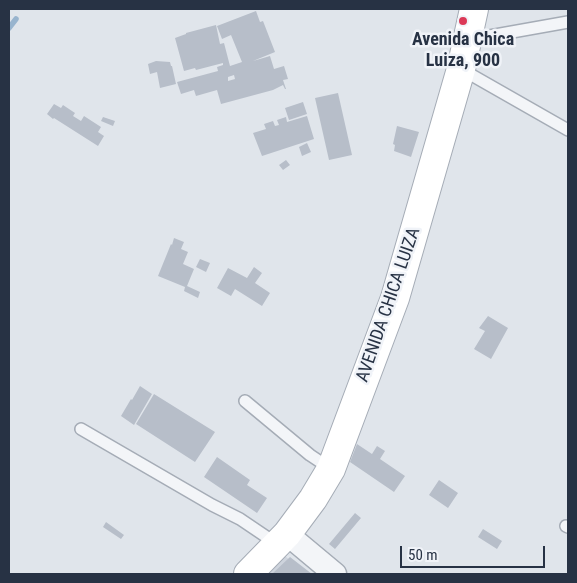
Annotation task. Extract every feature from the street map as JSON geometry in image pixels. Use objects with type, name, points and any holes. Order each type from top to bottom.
[{"type":"main road","name":"AVENIDA CHICA LUIZA","points":[[248,574],[282,539],[313,499],[331,468],[395,298],[461,69],[474,9]]},
{"type":"street","points":[[282,539],[335,574]]},
{"type":"lane","points":[[467,40],[568,22]]},
{"type":"lane","points":[[461,69],[568,130]]},
{"type":"lane","points":[[246,402],[310,455],[331,468]]},
{"type":"lane","points":[[81,428],[212,505],[282,539]]},
{"type":"shaded area","points":[[285,556],[306,574],[267,574]]},
{"type":"building","points":[[256,11],[260,22],[263,21],[275,52],[253,61],[270,56],[274,69],[284,66],[288,79],[283,80],[286,89],[283,85],[273,90],[221,104],[217,90],[196,96],[194,90],[181,94],[177,82],[218,71],[217,67],[223,65],[223,63],[184,71],[175,38],[216,25],[220,44],[224,43],[230,66],[242,62],[231,35],[222,39],[217,26]],"holes":[[[234,75],[235,79],[228,81],[228,77]]]},
{"type":"building","points":[[156,61],[170,62],[176,84],[160,88],[157,72],[150,74],[148,64]]},
{"type":"building","points":[[338,93],[352,155],[329,160],[315,98]]},
{"type":"building","points":[[303,102],[307,114],[289,120],[285,108]]},
{"type":"building","points":[[54,104],[61,108],[63,105],[75,113],[73,116],[81,121],[84,116],[101,127],[98,132],[104,136],[98,146],[47,114]]},
{"type":"building","points":[[307,116],[314,139],[262,156],[253,133],[266,129],[264,124],[273,121],[275,126],[279,125],[277,120],[286,117],[287,122]]},
{"type":"building","points":[[103,117],[115,121],[113,126],[101,121]]},
{"type":"building","points":[[397,126],[419,132],[411,157],[394,151],[395,145],[393,144]]},
{"type":"building","points":[[307,143],[311,152],[302,156],[299,147]]},
{"type":"building","points":[[286,160],[290,165],[283,170],[279,165]]},
{"type":"building","points":[[174,238],[184,242],[181,249],[188,252],[183,264],[194,269],[187,286],[200,292],[198,298],[184,291],[185,287],[158,276]]},
{"type":"building","points":[[200,259],[210,263],[206,272],[196,267]]},
{"type":"building","points":[[254,267],[262,273],[255,283],[270,293],[262,306],[235,289],[231,296],[217,288],[228,268],[247,278]]},
{"type":"building","points":[[488,316],[508,328],[491,359],[474,349],[485,331],[479,328]]},
{"type":"building","points":[[140,386],[152,394],[134,425],[121,416]]},
{"type":"building","points":[[154,394],[215,432],[195,462],[136,424]]},
{"type":"building","points":[[357,444],[372,454],[377,446],[385,451],[380,459],[405,476],[394,492],[350,462]]},
{"type":"building","points":[[217,457],[250,480],[247,485],[267,498],[257,513],[204,477]]},
{"type":"building","points":[[439,480],[458,493],[448,508],[429,495]]},
{"type":"building","points":[[355,513],[361,518],[335,549],[329,544]]},
{"type":"building","points":[[106,522],[124,535],[121,539],[103,527]]},
{"type":"building","points":[[483,529],[502,541],[497,549],[478,537]]},
{"type":"building","points":[[290,557],[312,574],[272,574]]},
{"type":"waterway","points":[[9,28],[16,19]]},
{"type":"place","name":"Avenida Chica Luiza, 900","points":[[463,21]]}]
